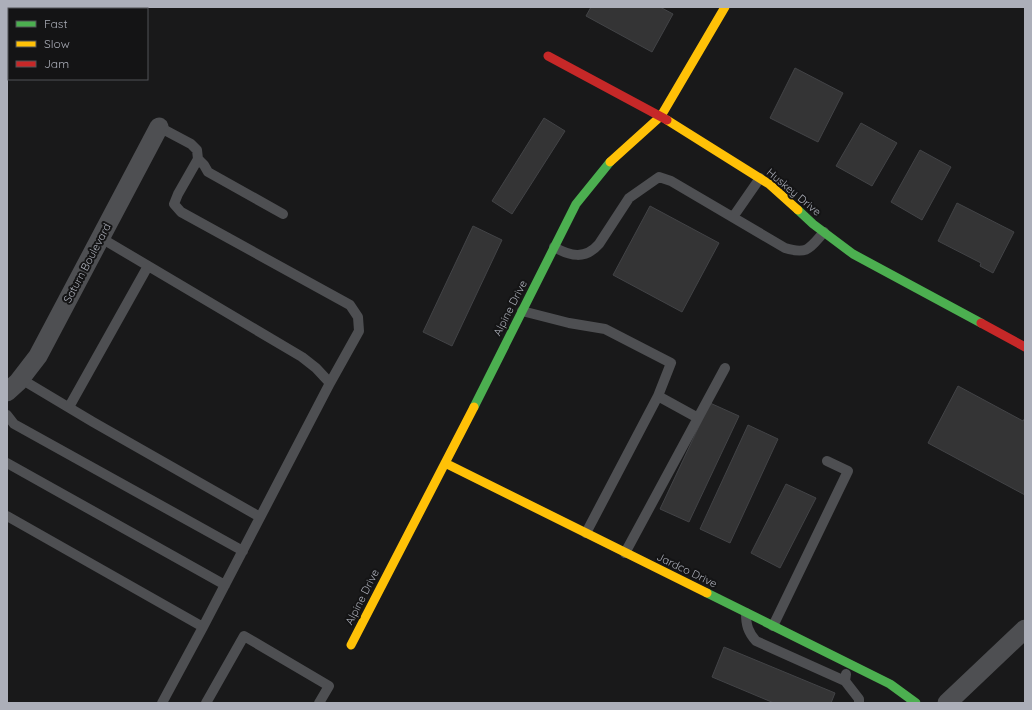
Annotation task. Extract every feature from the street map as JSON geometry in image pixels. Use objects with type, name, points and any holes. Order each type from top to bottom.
[{"type":"street","name":"Alpine Drive","points":[[351,645],[576,204],[613,158],[661,116],[725,7]]},
{"type":"street","name":"Huskey Drive","points":[[548,56],[661,116],[760,178],[769,184],[813,224],[853,254],[1025,347]]},
{"type":"street","name":"Saturn Boulevard","points":[[7,392],[21,378],[38,356],[159,127]]},
{"type":"street","name":"Jardco Drive","points":[[445,463],[847,662],[890,684],[916,703]]},
{"type":"street","points":[[947,703],[1025,629]]},
{"type":"lane","points":[[159,127],[191,144],[197,150],[198,159],[174,204],[181,212],[350,306],[358,317],[359,331],[330,383],[162,703]]},
{"type":"lane","points":[[198,159],[204,164],[208,172],[283,214]]},
{"type":"lane","points":[[554,247],[564,253],[576,255],[593,251],[629,198],[659,177],[671,181],[786,248],[795,251],[805,251],[811,247],[824,232]]},
{"type":"lane","points":[[733,217],[760,178]]},
{"type":"lane","points":[[101,238],[302,357],[316,368],[330,383]]},
{"type":"lane","points":[[69,407],[148,266]]},
{"type":"lane","points":[[522,311],[569,323],[605,329],[671,363],[658,396],[586,533]]},
{"type":"lane","points":[[625,553],[726,368]]},
{"type":"lane","points":[[21,378],[260,517]]},
{"type":"lane","points":[[658,396],[698,418]]},
{"type":"lane","points":[[7,415],[14,424],[243,551]]},
{"type":"lane","points":[[773,626],[848,471],[827,461]]},
{"type":"lane","points":[[7,463],[225,585]]},
{"type":"lane","points":[[7,516],[203,627]]},
{"type":"lane","points":[[746,612],[746,625],[750,634],[756,641],[845,681],[859,699],[859,703]]},
{"type":"lane","points":[[206,703],[244,636],[329,686],[319,703]]},
{"type":"lane","points":[[845,681],[847,662]]},
{"type":"building","points":[[591,7],[660,7],[673,14],[652,52],[586,16]]},
{"type":"building","points":[[795,68],[843,93],[818,142],[770,118]]},
{"type":"building","points":[[544,118],[565,131],[512,214],[492,201]]},
{"type":"building","points":[[861,123],[897,143],[872,186],[836,166]]},
{"type":"building","points":[[920,150],[951,167],[922,220],[891,202]]},
{"type":"building","points":[[957,203],[1014,232],[993,273],[980,266],[981,263],[938,241]]},
{"type":"building","points":[[650,206],[719,243],[682,312],[613,275]]},
{"type":"building","points":[[473,226],[502,240],[452,346],[423,332]]},
{"type":"building","points":[[958,386],[1023,421],[1025,418],[1025,495],[928,443]]},
{"type":"building","points":[[710,403],[739,416],[689,522],[660,509]]},
{"type":"building","points":[[748,425],[778,439],[730,543],[700,529]]},
{"type":"building","points":[[786,484],[816,498],[780,568],[751,553]]},
{"type":"building","points":[[724,647],[835,693],[831,703],[774,703],[712,677]]},
{"type":"traffic: fast","points":[[474,407],[576,204],[610,162]]},
{"type":"traffic: fast","points":[[798,210],[813,224],[853,254],[981,323]]},
{"type":"traffic: fast","points":[[707,593],[890,684],[916,703]]},
{"type":"traffic: slow","points":[[610,162],[661,116],[725,7]]},
{"type":"traffic: slow","points":[[667,120],[769,184],[798,210]]},
{"type":"traffic: slow","points":[[351,645],[474,407]]},
{"type":"traffic: slow","points":[[445,463],[707,593]]},
{"type":"traffic: jam","points":[[548,56],[667,120]]},
{"type":"traffic: jam","points":[[981,323],[1025,347]]}]
